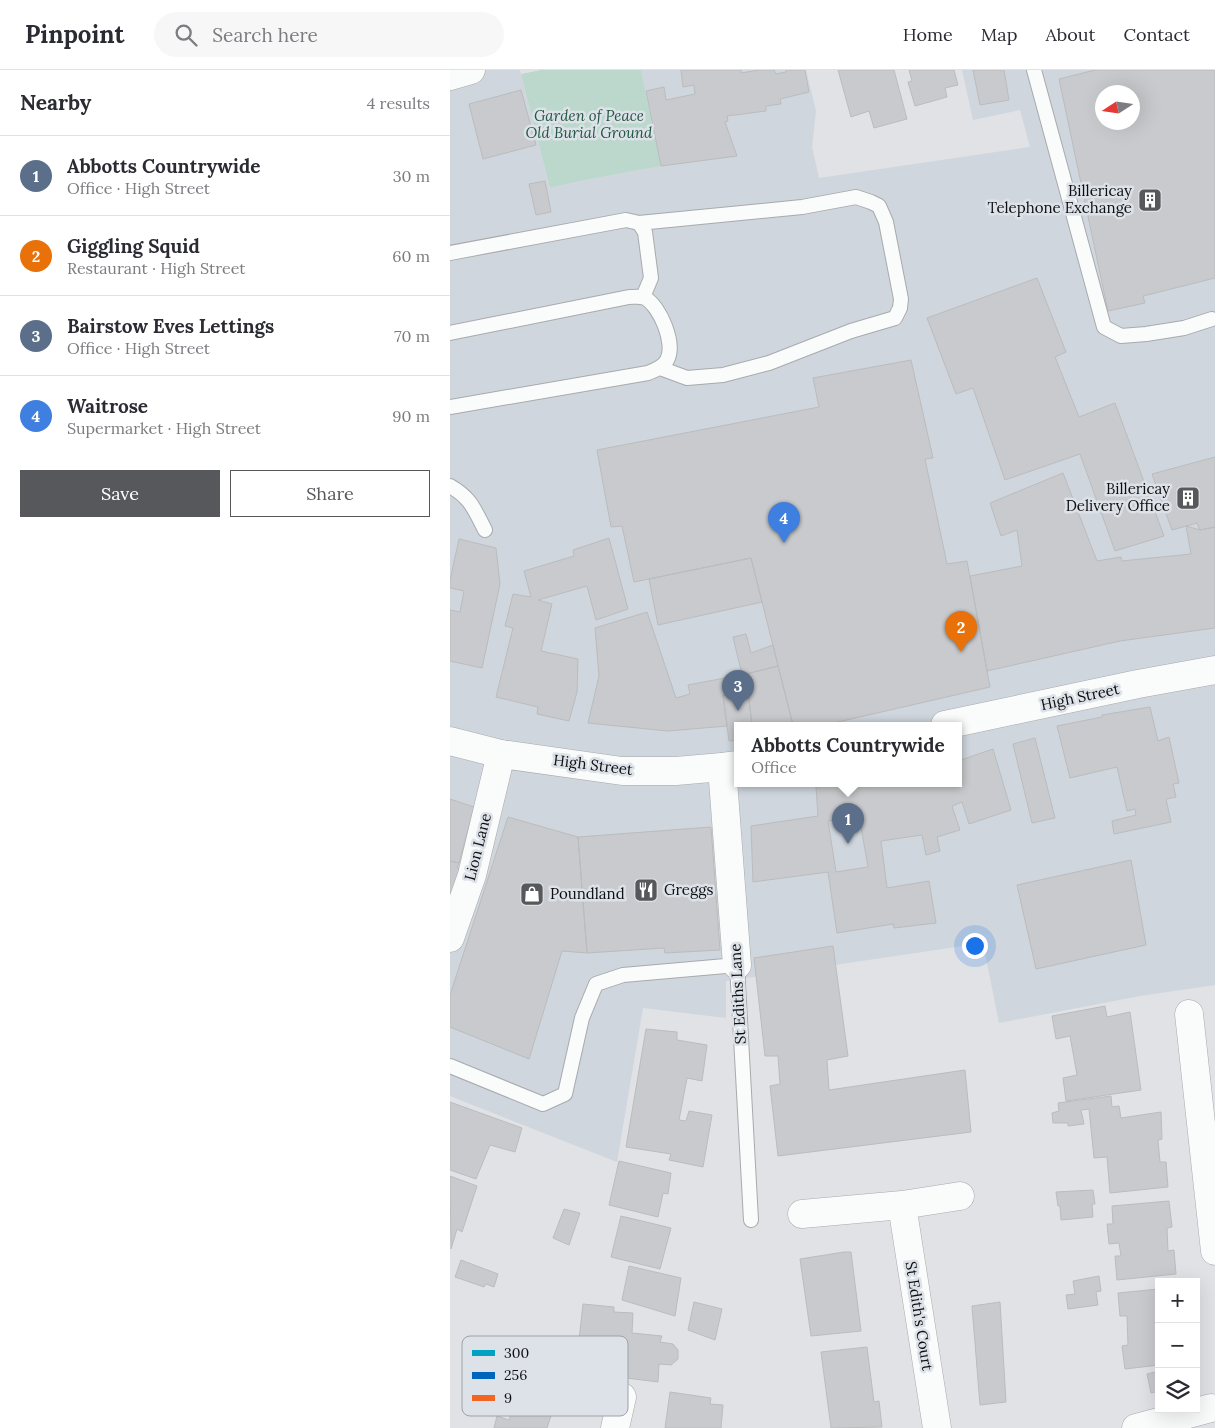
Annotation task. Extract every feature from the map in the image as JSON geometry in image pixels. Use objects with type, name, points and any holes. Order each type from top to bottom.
[{"type":"street","points":[[450,76],[471,70]]},
{"type":"street","name":"High Street","points":[[959,722],[1138,684],[1215,670]]},
{"type":"street","name":"High Street","points":[[450,741],[501,754],[622,771],[676,771],[730,766]]},
{"type":"street","name":"Lion Lane","points":[[450,938],[472,875],[501,754]]},
{"type":"street","name":"St Ediths Lane","points":[[730,766],[737,965]]},
{"type":"street","points":[[1189,1014],[1215,1251]]},
{"type":"street","points":[[802,1214],[902,1205],[960,1196]]},
{"type":"street","name":"St Edith's Court","points":[[902,1205],[937,1428]]},
{"type":"street","points":[[1136,1428],[1214,1405]]},
{"type":"lane","points":[[1034,70],[1104,328],[1121,336],[1146,334],[1184,328],[1212,319]]},
{"type":"lane","points":[[450,253],[626,220],[639,223],[802,207],[856,197],[879,206],[886,222],[901,299],[900,308],[895,318],[851,331],[769,363],[723,375],[686,378],[660,368]]},
{"type":"lane","points":[[639,223],[645,232],[651,278],[643,297]]},
{"type":"lane","points":[[450,333],[630,297],[643,297],[656,306],[670,344],[668,360],[660,368],[648,373],[450,408]]},
{"type":"lane","points":[[450,486],[462,493],[472,505],[484,530]]},
{"type":"lane","points":[[450,1066],[542,1104],[565,1094],[582,1018],[596,984],[623,975],[737,965]]},
{"type":"lane","name":"St Ediths Lane","points":[[737,965],[751,1220]]},
{"type":"shaded area","points":[[450,70],[520,70],[550,188],[661,166],[641,70],[806,70],[816,111],[812,147],[819,178],[1030,147],[1020,110],[973,120],[962,70],[1215,70],[1215,985],[1140,996],[999,1023],[983,943],[726,981],[726,1018],[643,1008],[617,1162],[450,1096]]},
{"type":"green space","name":"Garden of Peace Old Burial Ground","points":[[541,70],[641,70],[661,166],[550,188],[521,74]]},
{"type":"building","points":[[681,70],[741,70],[741,73],[774,70],[776,74],[786,72],[786,70],[805,70],[809,92],[780,99],[781,104],[766,106],[766,111],[727,116],[728,121],[725,122],[737,156],[661,166],[646,91],[664,87],[666,100],[695,94],[694,85],[683,87]]},
{"type":"building","points":[[838,70],[894,70],[907,119],[874,128],[869,111],[851,117]]},
{"type":"building","points":[[909,70],[954,70],[958,85],[945,88],[947,97],[915,106],[908,82],[912,81]]},
{"type":"building","points":[[973,70],[1004,70],[1009,100],[980,105]]},
{"type":"building","name":"Billericay Telephone Exchange","points":[[1095,70],[1215,70],[1215,278],[1143,296],[1145,303],[1108,311],[1059,79]]},
{"type":"building","points":[[521,90],[536,145],[483,159],[469,104]]},
{"type":"building","points":[[545,181],[551,212],[536,215],[529,184]]},
{"type":"building","points":[[1037,278],[1066,352],[1055,357],[1079,417],[1115,403],[1164,536],[1115,551],[1080,454],[1005,480],[973,388],[956,394],[927,318]]},
{"type":"building","points":[[911,360],[933,458],[925,459],[947,564],[967,561],[990,687],[838,722],[792,722],[751,558],[634,582],[622,526],[611,527],[597,450],[819,407],[813,378]]},
{"type":"building","name":"Billericay Delivery Office","points":[[1215,457],[1215,527],[1200,530],[1197,523],[1172,530],[1152,474]]},
{"type":"building","points":[[1063,473],[1097,561],[1121,557],[1122,561],[1191,554],[1186,526],[1200,530],[1215,527],[1215,628],[1120,641],[987,671],[970,576],[1022,566],[1017,530],[1001,536],[990,503]]},
{"type":"building","points":[[609,538],[628,609],[596,620],[587,586],[538,600],[552,604],[541,651],[578,659],[577,692],[569,721],[537,714],[538,707],[496,697],[513,628],[505,626],[513,594],[531,597],[524,571],[574,556],[573,550]]},
{"type":"building","points":[[459,539],[496,548],[500,584],[482,668],[450,661],[450,610],[460,612],[464,591],[450,588]]},
{"type":"building","points":[[751,558],[762,602],[658,625],[649,579]]},
{"type":"building","points":[[647,612],[676,698],[690,694],[688,685],[746,674],[748,691],[723,695],[727,726],[668,731],[588,723],[599,676],[595,628]]},
{"type":"building","points":[[746,634],[751,653],[773,645],[778,666],[742,675],[733,637]]},
{"type":"building","points":[[778,666],[792,722],[752,722],[746,674]]},
{"type":"building","points":[[748,691],[752,722],[734,722],[734,740],[729,741],[723,695]]},
{"type":"building","points":[[1150,707],[1158,741],[1169,737],[1179,783],[1173,784],[1176,797],[1166,799],[1171,822],[1114,834],[1112,821],[1136,815],[1135,809],[1127,811],[1117,767],[1070,778],[1057,726],[1102,717],[1102,715]]},
{"type":"building","points":[[1035,738],[1055,818],[1032,823],[1013,744]]},
{"type":"building","points":[[993,749],[1011,810],[969,824],[962,802],[952,806],[960,830],[937,837],[940,851],[926,855],[922,835],[881,841],[887,888],[929,881],[936,923],[894,928],[893,924],[837,933],[828,872],[753,882],[751,826],[818,816],[816,787],[962,787],[962,760]]},
{"type":"building","points":[[450,799],[474,807],[459,863],[450,861]]},
{"type":"building","points":[[859,816],[868,867],[836,872],[828,821]]},
{"type":"building","name":"Poundland","points":[[508,817],[578,837],[587,953],[562,951],[529,1059],[450,1027],[450,995]]},
{"type":"building","points":[[711,827],[720,950],[665,953],[664,948],[587,953],[578,837]]},
{"type":"building","points":[[1131,860],[1146,945],[1036,969],[1017,885]]},
{"type":"building","points":[[450,861],[459,863],[457,868],[468,870],[450,920]]},
{"type":"building","points":[[833,946],[848,1056],[827,1060],[829,1090],[965,1070],[971,1132],[778,1156],[770,1086],[780,1084],[778,1056],[765,1056],[754,958]]},
{"type":"building","points":[[1105,1006],[1107,1017],[1130,1012],[1141,1090],[1066,1101],[1063,1078],[1077,1075],[1070,1036],[1056,1039],[1052,1016]]},
{"type":"building","points":[[646,1029],[677,1032],[677,1040],[707,1045],[702,1081],[687,1078],[679,1120],[686,1121],[689,1111],[712,1115],[703,1167],[669,1160],[671,1154],[626,1147]]},
{"type":"building","points":[[1111,1096],[1112,1107],[1119,1106],[1121,1118],[1161,1112],[1162,1139],[1158,1140],[1160,1162],[1166,1162],[1168,1187],[1110,1193],[1107,1157],[1094,1158],[1089,1109],[1081,1110],[1084,1124],[1068,1126],[1068,1123],[1053,1123],[1052,1113],[1059,1111],[1058,1103]]},
{"type":"building","points":[[450,1102],[522,1128],[515,1152],[490,1145],[476,1179],[450,1170]]},
{"type":"building","points":[[619,1161],[671,1173],[668,1194],[663,1193],[658,1217],[609,1205]]},
{"type":"building","points":[[450,1176],[477,1186],[462,1232],[457,1229],[451,1249]]},
{"type":"building","points":[[1093,1190],[1095,1204],[1092,1204],[1093,1217],[1061,1220],[1056,1192]]},
{"type":"building","points":[[1169,1201],[1172,1227],[1167,1228],[1168,1251],[1174,1250],[1176,1274],[1117,1280],[1115,1256],[1121,1256],[1119,1243],[1109,1244],[1107,1224],[1113,1224],[1112,1206]]},
{"type":"building","points":[[564,1209],[580,1213],[569,1245],[553,1238]]},
{"type":"building","points":[[621,1216],[671,1228],[660,1269],[611,1257]]},
{"type":"building","points":[[851,1252],[861,1331],[811,1336],[800,1259]]},
{"type":"building","points":[[461,1260],[498,1274],[494,1287],[486,1284],[484,1287],[455,1277]]},
{"type":"building","points":[[629,1266],[681,1278],[675,1316],[622,1300]]},
{"type":"building","points":[[1099,1276],[1101,1291],[1096,1292],[1098,1305],[1068,1309],[1066,1295],[1075,1294],[1073,1281]]},
{"type":"building","points":[[1155,1289],[1155,1365],[1125,1369],[1122,1346],[1128,1345],[1127,1316],[1120,1316],[1118,1293]]},
{"type":"building","points":[[694,1302],[722,1309],[715,1340],[688,1330]]},
{"type":"building","points":[[1000,1302],[1006,1402],[980,1405],[972,1306]]},
{"type":"building","points":[[583,1304],[614,1307],[614,1312],[633,1313],[632,1333],[662,1336],[660,1342],[673,1344],[678,1350],[678,1359],[671,1365],[659,1364],[658,1382],[628,1378],[628,1336],[579,1336]]},
{"type":"building","points":[[867,1347],[874,1402],[879,1401],[882,1427],[831,1428],[821,1352]]},
{"type":"building","points":[[1155,1372],[1155,1392],[1151,1393],[1147,1374]]},
{"type":"building","points":[[670,1392],[711,1398],[710,1404],[723,1405],[721,1428],[665,1428]]},
{"type":"building","points":[[497,1416],[509,1420],[510,1416],[551,1416],[547,1428],[494,1428]]},
{"type":"place","name":"Billericay Telephone Exchange","points":[[1150,200]]},
{"type":"place","name":"Billericay Delivery Office","points":[[1188,498]]},
{"type":"place","name":"Waitrose","points":[[784,543]]},
{"type":"place","name":"Giggling Squid","points":[[961,652]]},
{"type":"place","name":"Bairstow Eves Lettings","points":[[738,711]]},
{"type":"place","name":"Abbotts Countrywide","points":[[848,844]]},
{"type":"place","name":"Greggs","points":[[646,890]]},
{"type":"place","name":"Poundland","points":[[532,894]]}]
